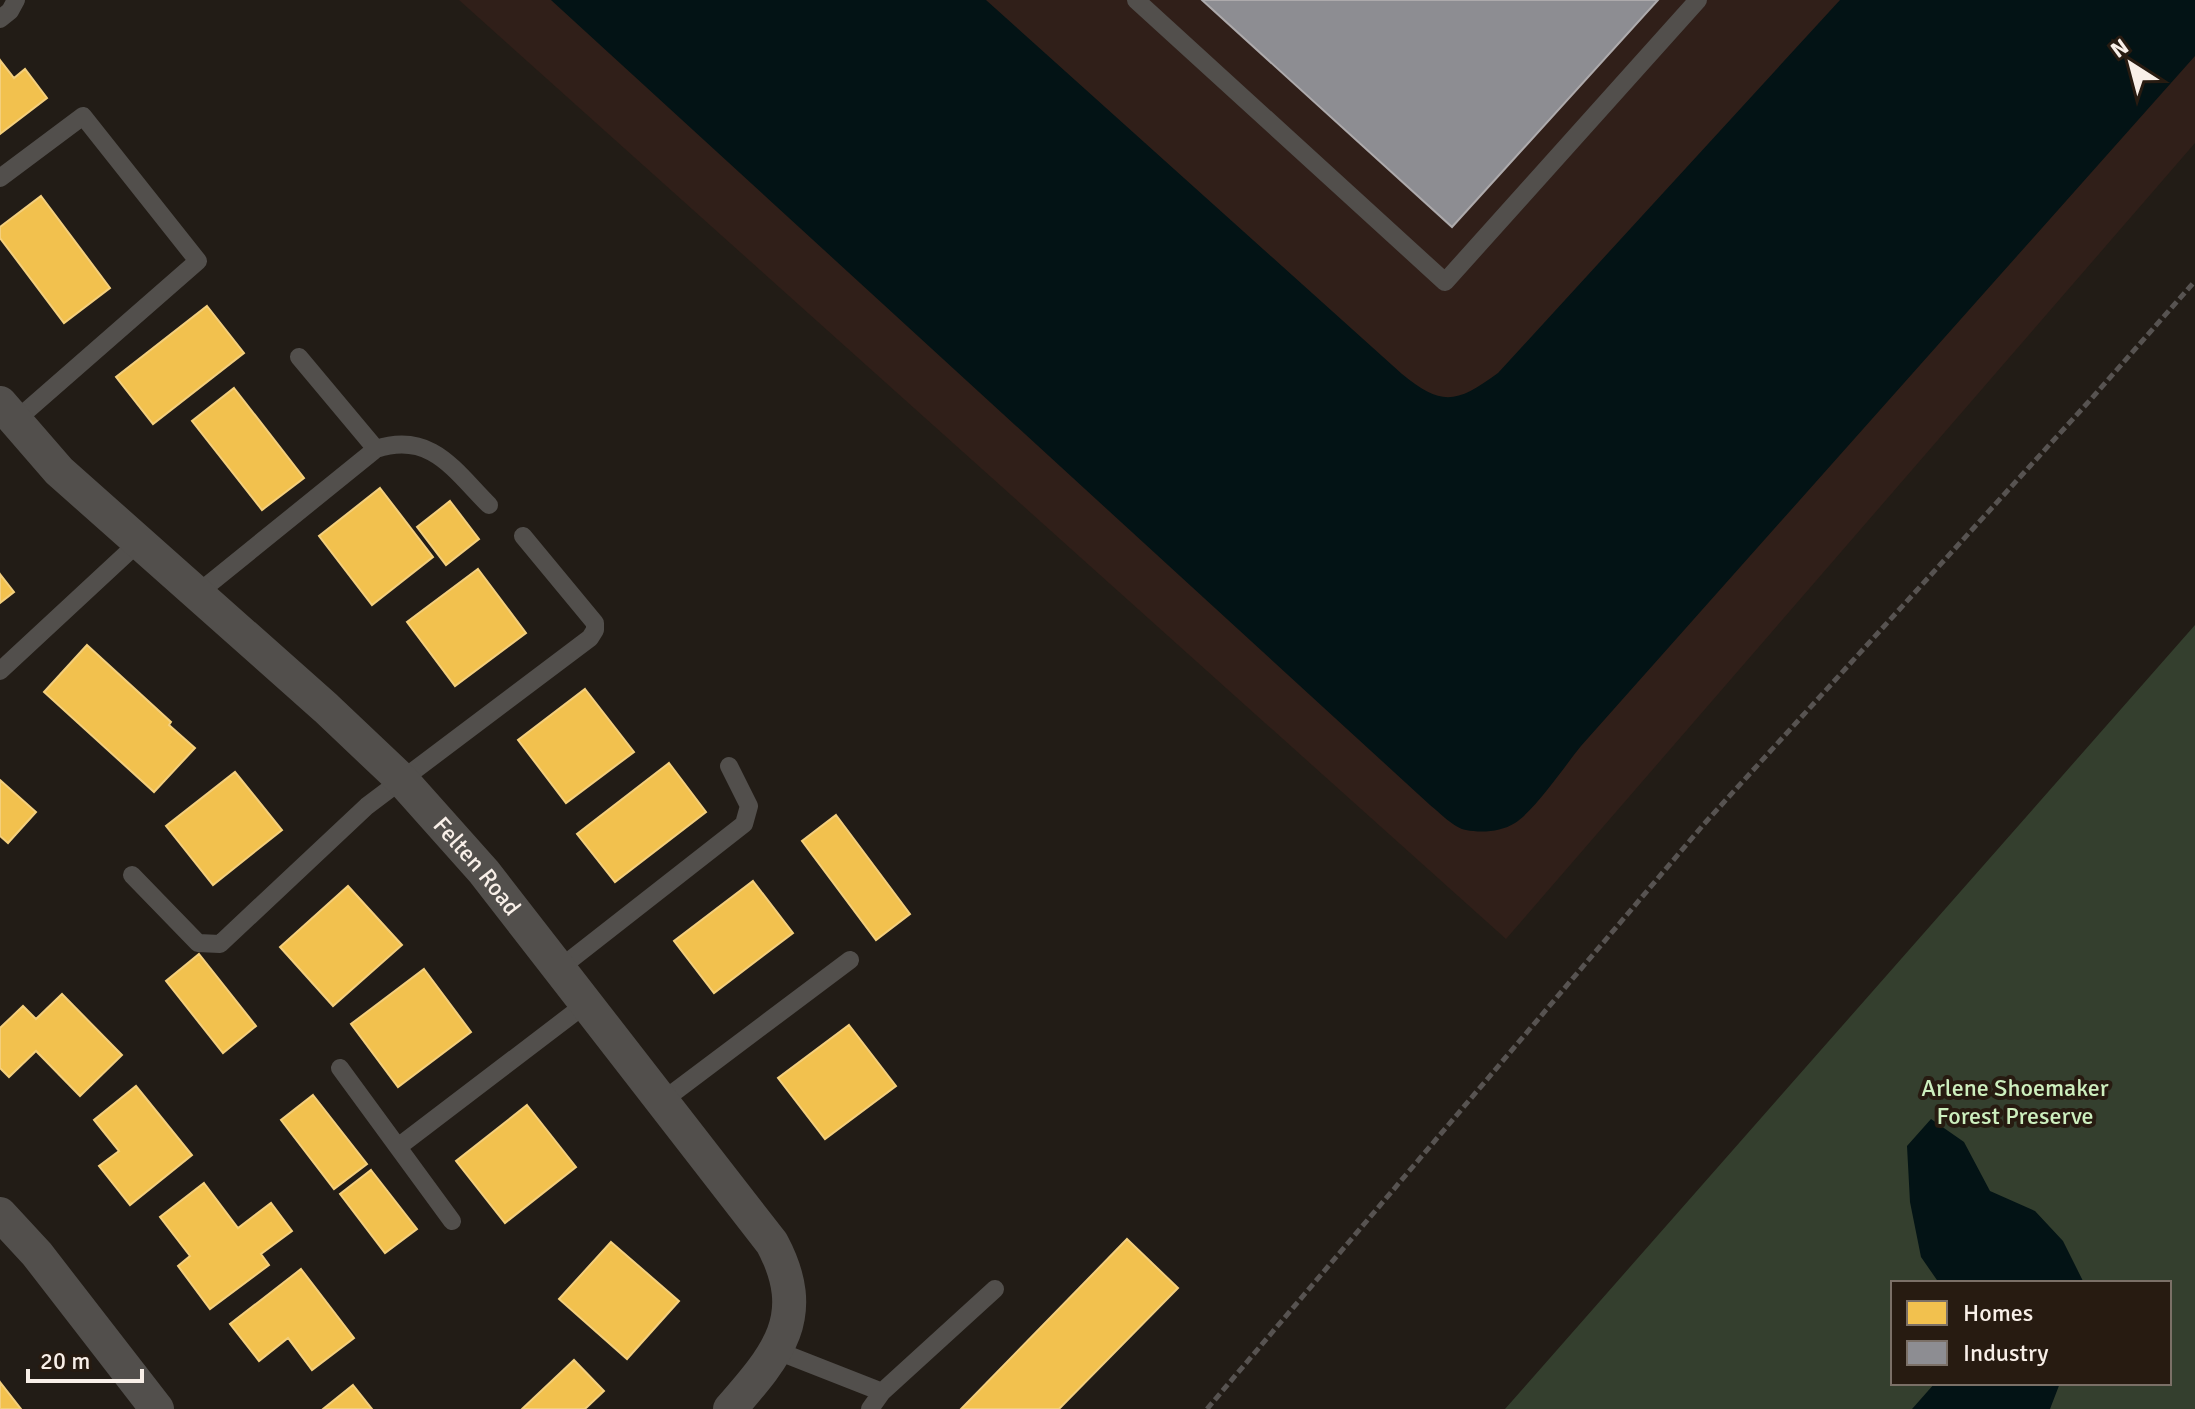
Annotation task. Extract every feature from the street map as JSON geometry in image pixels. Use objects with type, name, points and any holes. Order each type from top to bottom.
[{"type":"street","name":"Felten Road","points":[[7,412],[59,471],[402,780],[484,872],[772,1243],[784,1266],[791,1298],[788,1323],[756,1379],[730,1409]]},
{"type":"street","points":[[0,1214],[37,1254],[157,1409]]},
{"type":"lane","points":[[0,19],[10,11],[16,0]]},
{"type":"lane","points":[[1136,0],[1445,282],[1698,0]]},
{"type":"lane","points":[[0,178],[83,116],[198,261],[7,412]]},
{"type":"lane","points":[[299,357],[376,449]]},
{"type":"lane","points":[[198,593],[376,449],[396,442],[418,445],[443,459],[489,505]]},
{"type":"lane","points":[[132,875],[198,943],[220,944],[367,806],[590,638],[595,623],[523,536]]},
{"type":"lane","points":[[0,671],[139,542]]},
{"type":"lane","points":[[560,968],[744,824],[749,806],[729,766]]},
{"type":"lane","points":[[661,1102],[850,960]]},
{"type":"lane","points":[[398,1147],[587,1003]]},
{"type":"lane","points":[[340,1068],[452,1221]]},
{"type":"lane","points":[[870,1409],[882,1392],[995,1289]]},
{"type":"lane","points":[[775,1350],[882,1392]]},
{"type":"path","points":[[1207,1409],[1704,824],[2195,281]]},
{"type":"shaded area","points":[[459,0],[2195,0],[2195,143],[1506,939]]},
{"type":"shaded area","points":[[551,0],[986,0],[1402,374],[1428,392],[1450,397],[1471,390],[1498,373],[1840,0],[2195,0],[2195,56],[1581,746],[1532,808],[1509,826],[1478,831],[1457,826],[1430,805]]},
{"type":"shaded area","points":[[1931,1119],[1964,1142],[1990,1191],[2035,1211],[2063,1241],[2083,1281],[1938,1281],[1921,1257],[1910,1202],[1907,1146]]},
{"type":"shaded area","points":[[1933,1385],[2059,1385],[2050,1409],[1912,1409]]},
{"type":"green space","name":"Arlene Shoemaker Forest Preserve","points":[[2195,625],[2195,1409],[1505,1409]]},
{"type":"building: Homes","points":[[0,60],[14,78],[25,69],[47,98],[0,134]]},
{"type":"building: Homes","points":[[41,196],[110,288],[64,323],[0,238],[0,227]]},
{"type":"building: Homes","points":[[207,306],[244,353],[153,424],[116,377]]},
{"type":"building: Homes","points":[[234,388],[304,478],[262,510],[192,421]]},
{"type":"building: Homes","points":[[380,488],[433,557],[372,605],[319,536]]},
{"type":"building: Homes","points":[[450,501],[479,539],[446,565],[417,527]]},
{"type":"building: Homes","points":[[478,569],[526,633],[455,686],[407,622]]},
{"type":"building: Homes","points":[[0,574],[14,592],[0,603]]},
{"type":"building: Homes","points":[[87,645],[195,748],[154,792],[44,692]]},
{"type":"building: Homes","points":[[585,689],[634,752],[566,803],[518,740]]},
{"type":"building: Homes","points":[[669,763],[706,812],[615,882],[577,834]]},
{"type":"building: Homes","points":[[235,772],[282,830],[213,885],[166,826]]},
{"type":"building: Homes","points":[[0,780],[36,812],[8,843],[0,836]]},
{"type":"building: Homes","points":[[836,815],[910,914],[876,940],[802,841]]},
{"type":"building: Homes","points":[[753,881],[793,933],[714,993],[674,941]]},
{"type":"building: Homes","points":[[348,886],[402,945],[333,1006],[280,947]]},
{"type":"building: Homes","points":[[199,954],[256,1026],[223,1053],[166,981]]},
{"type":"building: Homes","points":[[424,969],[471,1032],[398,1087],[351,1024]]},
{"type":"building: Homes","points":[[62,994],[122,1055],[80,1096],[36,1051],[9,1077],[0,1068],[0,1028],[23,1006],[36,1019]]},
{"type":"building: Homes","points":[[849,1025],[896,1086],[825,1139],[778,1078]]},
{"type":"building: Homes","points":[[136,1086],[192,1155],[130,1205],[99,1166],[119,1151],[94,1120]]},
{"type":"building: Homes","points":[[313,1095],[367,1164],[334,1189],[281,1120]]},
{"type":"building: Homes","points":[[527,1105],[576,1167],[505,1223],[456,1161]]},
{"type":"building: Homes","points":[[371,1170],[417,1229],[385,1253],[340,1194]]},
{"type":"building: Homes","points":[[204,1183],[238,1228],[271,1203],[292,1231],[261,1254],[269,1265],[210,1309],[178,1266],[190,1256],[160,1217]]},
{"type":"building: Homes","points":[[1127,1239],[1178,1288],[1059,1409],[961,1409]]},
{"type":"building: Homes","points":[[611,1242],[679,1301],[627,1359],[559,1299]]},
{"type":"building: Homes","points":[[301,1269],[354,1338],[312,1370],[288,1338],[259,1361],[230,1324]]},
{"type":"building: Homes","points":[[574,1360],[604,1391],[585,1409],[522,1409]]},
{"type":"building: Homes","points":[[0,1382],[21,1409],[0,1409]]},
{"type":"building: Homes","points":[[353,1385],[372,1409],[323,1409]]},
{"type":"building: Industry","points":[[1202,0],[1658,0],[1452,227]]}]
